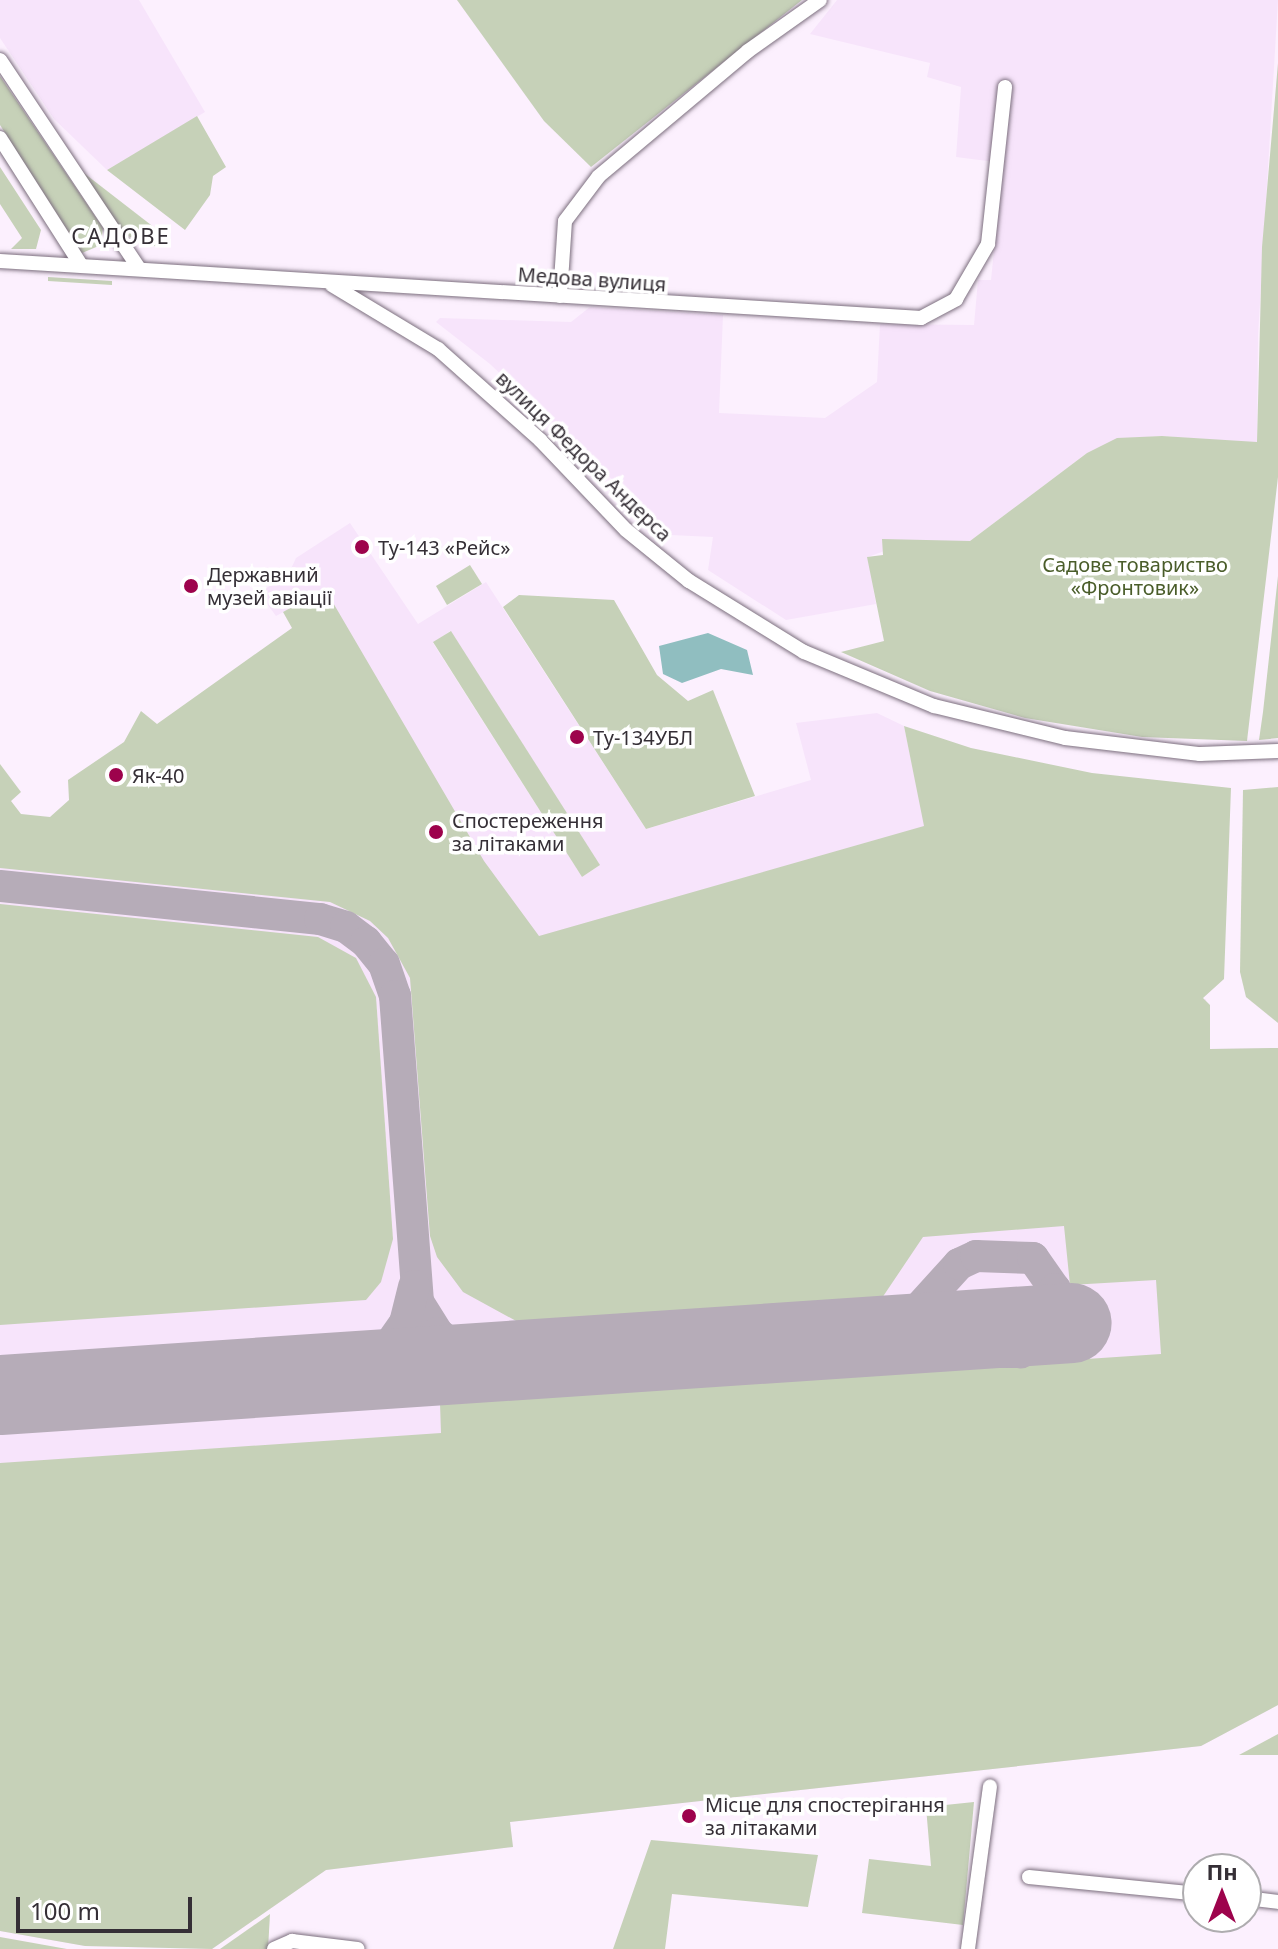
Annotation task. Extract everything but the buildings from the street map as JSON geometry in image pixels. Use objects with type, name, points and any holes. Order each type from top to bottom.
[{"type":"street","points":[[560,296],[565,221],[599,176],[748,51],[820,0]]},
{"type":"street","points":[[0,60],[138,267]]},
{"type":"street","name":"Медова вулиця","points":[[0,261],[138,267],[328,283],[903,320],[937,313],[956,299],[988,244],[1005,87]]},
{"type":"street","points":[[0,138],[81,265]]},
{"type":"street","name":"вулиця Федора Андерса","points":[[328,283],[438,349],[540,440],[626,530],[722,603],[804,652],[934,706],[1065,738],[1200,754],[1278,751]]},
{"type":"street","points":[[968,1949],[990,1786]]},
{"type":"street","points":[[1029,1877],[1182,1892]]},
{"type":"street","points":[[274,1949],[292,1941],[358,1949]]},
{"type":"shaded area","points":[[0,0],[139,0],[205,112],[107,170],[54,119],[0,38]]},
{"type":"shaded area","points":[[837,0],[1278,0],[1258,336],[1257,443],[1162,436],[1117,439],[1087,453],[970,541],[909,542],[868,557],[876,604],[786,620],[708,570],[713,537],[671,535],[490,364],[436,322],[440,318],[571,322],[590,307],[723,315],[719,413],[825,418],[877,382],[880,324],[974,325],[978,280],[991,280],[1003,163],[956,157],[961,87],[927,77],[930,63],[810,34]]},
{"type":"shaded area","points":[[350,523],[418,624],[486,582],[646,829],[811,780],[796,723],[877,713],[904,726],[925,826],[1095,1001],[1206,999],[1210,1049],[1278,1048],[1278,1705],[1201,1746],[510,1822],[513,1847],[326,1870],[212,1949],[85,1946],[0,1931],[0,819],[187,836],[325,590],[276,616],[259,593],[289,573],[296,558]],"holes":[[[450,631],[599,866],[582,877],[433,643]]]},
{"type":"shaded area","points":[[708,633],[747,650],[753,675],[721,669],[682,683],[663,674],[659,646]]},
{"type":"green space","points":[[457,0],[802,0],[591,167],[544,121]]},
{"type":"green space","name":"Садове товариство «Фронтовик»","points":[[1278,63],[1278,477],[1247,741],[1142,737],[1025,718],[930,691],[841,652],[884,641],[867,557],[883,555],[882,539],[970,541],[1087,453],[1117,438],[1162,436],[1257,442],[1262,247]]},
{"type":"green space","points":[[0,76],[103,228],[101,245],[82,253],[0,125]]},
{"type":"green space","points":[[197,116],[226,167],[213,176],[210,195],[185,230],[107,170]]},
{"type":"green space","points":[[0,167],[41,230],[36,249],[11,249],[22,238],[0,204]]},
{"type":"green space","points":[[80,170],[164,235],[164,244],[157,247],[117,232]]},
{"type":"green space","points":[[48,277],[112,281],[112,285],[48,281]]},
{"type":"green space","points":[[470,565],[482,584],[447,605],[436,586]]},
{"type":"green space","name":"Садове товариство «Фронтовик»","points":[[1278,576],[1278,738],[1259,740],[1263,712]]},
{"type":"green space","points":[[325,589],[484,861],[539,936],[924,826],[904,726],[971,748],[1092,773],[1231,788],[1224,979],[1203,998],[1210,1005],[1210,1049],[1278,1048],[1278,1705],[1201,1746],[510,1822],[513,1847],[326,1870],[212,1949],[85,1946],[0,1931],[0,1463],[441,1433],[440,1403],[1161,1354],[1156,1280],[1070,1285],[1064,1226],[923,1237],[882,1298],[518,1322],[463,1292],[437,1257],[430,1236],[410,978],[388,938],[370,921],[330,902],[0,868],[0,764],[21,792],[11,801],[21,814],[50,817],[69,800],[68,780],[124,742],[141,711],[157,724],[292,628],[283,612]]},
{"type":"green space","points":[[519,595],[614,600],[657,675],[688,701],[713,690],[755,796],[646,829],[503,607]]},
{"type":"green space","points":[[451,631],[600,865],[582,877],[433,642]]},
{"type":"green space","points":[[1278,787],[1278,1023],[1246,997],[1240,972],[1243,790]]},
{"type":"green space","points":[[0,904],[318,937],[356,958],[376,997],[393,1239],[381,1282],[366,1300],[0,1325]]},
{"type":"green space","points":[[1278,1734],[1278,1755],[1239,1755]]},
{"type":"green space","points":[[974,1802],[963,1925],[862,1913],[869,1859],[931,1866],[926,1807]]},
{"type":"green space","points":[[651,1840],[818,1855],[808,1907],[672,1894],[665,1949],[613,1949]]},
{"type":"green space","points":[[270,1914],[268,1949],[220,1949]]},
{"type":"green space","points":[[0,1937],[67,1949],[0,1949]]},
{"type":"taxiway","points":[[0,886],[320,919],[346,927],[366,942],[384,964],[395,996],[418,1302],[437,1333],[462,1353],[491,1360],[525,1360]]},
{"type":"taxiway","points":[[864,1337],[910,1318],[959,1264],[976,1256],[1033,1258],[1055,1289],[1058,1307],[1052,1329],[1021,1352],[996,1352],[937,1332]]},
{"type":"taxiway","points":[[335,1372],[386,1350],[405,1323],[414,1286]]},
{"type":"runway","points":[[0,1395],[1072,1323]]},
{"type":"place","name":"Ту-143 «Рейс»","points":[[362,547]]},
{"type":"place","name":"Державний музей авіації","points":[[191,586]]},
{"type":"place","name":"Ту-134УБЛ","points":[[577,737]]},
{"type":"place","name":"Як-40","points":[[116,775]]},
{"type":"place","name":"Спостереження за літаками","points":[[436,832]]},
{"type":"place","name":"Місце для спостерігання за літаками","points":[[689,1816]]},
{"type":"district","name":"САДОВЕ","points":[[121,236]]}]
